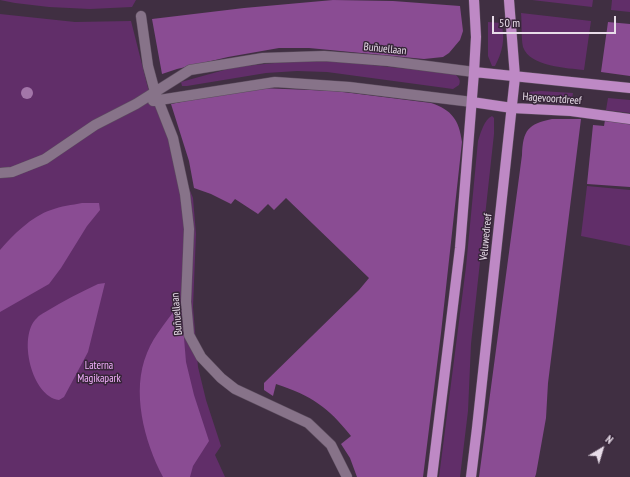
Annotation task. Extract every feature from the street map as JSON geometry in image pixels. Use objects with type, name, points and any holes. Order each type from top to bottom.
[{"type":"main road","points":[[432,477],[460,248],[474,72],[476,36],[474,0]]},
{"type":"main road","name":"Veluwedreef","points":[[470,477],[477,428],[515,77],[509,0]]},
{"type":"main road","name":"Hagevoortdreef","points":[[474,72],[630,88]]},
{"type":"main road","name":"Hagevoortdreef","points":[[472,102],[512,108],[571,111],[630,119]]},
{"type":"street","name":"Buñuellaan","points":[[141,16],[148,66],[157,96],[173,138],[185,194],[189,229],[186,302],[189,335],[201,357],[220,378],[235,389],[308,423],[331,445],[348,477]]},
{"type":"street","name":"Buñuellaan","points":[[157,96],[190,70],[263,58],[324,56],[388,61],[474,72]]},
{"type":"street","name":"Buñuellaan","points":[[0,173],[12,172],[45,159],[94,125],[136,104],[157,96],[275,82],[349,87],[472,102]]},
{"type":"green space","points":[[0,0],[136,0],[132,7],[90,9],[49,7]]},
{"type":"green space","points":[[532,0],[593,0],[592,7]]},
{"type":"green space","points":[[612,0],[630,0],[630,12],[611,10]]},
{"type":"green space","points":[[521,13],[591,21],[584,70],[541,63],[527,54],[522,43]]},
{"type":"green space","name":"Laterna Magikapark","points":[[0,14],[75,22],[131,21],[148,88],[161,111],[174,151],[193,198],[196,234],[193,307],[198,367],[206,400],[221,446],[215,455],[225,477],[0,477]]},
{"type":"green space","points":[[488,22],[501,23],[503,34],[500,56],[495,66],[492,66],[488,56]]},
{"type":"green space","points":[[325,60],[455,74],[460,83],[453,89],[327,72],[297,71],[266,73],[187,86],[182,86],[181,82],[235,67]]},
{"type":"green space","points":[[541,91],[573,93],[571,105],[538,101],[526,97],[523,94]]},
{"type":"green space","points":[[608,98],[630,100],[630,113],[606,110]]},
{"type":"green space","points":[[492,116],[494,118],[494,134],[471,344],[468,411],[460,477],[439,477],[466,267],[478,141],[485,123]]},
{"type":"green space","points":[[587,186],[630,190],[630,246],[581,236]]},
{"type":"shaded area","points":[[333,0],[393,1],[460,6],[463,31],[460,40],[449,53],[443,57],[424,59],[309,48],[279,48],[228,57],[162,74],[152,19],[244,8]]},
{"type":"shaded area","points":[[608,22],[630,24],[630,76],[601,72]]},
{"type":"shaded area","points":[[260,88],[335,91],[431,103],[449,113],[459,128],[462,142],[441,333],[423,477],[357,477],[350,458],[341,444],[351,436],[335,417],[309,398],[289,388],[276,384],[273,396],[264,390],[264,383],[359,290],[369,278],[286,198],[274,210],[268,204],[258,214],[235,199],[231,204],[211,194],[194,188],[189,161],[171,104],[229,92]]},
{"type":"shaded area","points":[[552,119],[581,119],[548,383],[546,418],[536,474],[535,477],[479,477],[524,140],[528,130],[532,126]]},
{"type":"shaded area","points":[[605,120],[630,124],[630,187],[587,184],[593,125],[604,126]]},
{"type":"shaded area","points":[[82,203],[99,203],[100,210],[87,226],[61,268],[49,284],[0,312],[0,250],[30,221],[55,209]]},
{"type":"shaded area","points":[[105,283],[88,352],[64,397],[59,400],[49,396],[41,388],[30,365],[28,338],[31,327],[39,316],[53,307],[98,284]]},
{"type":"shaded area","points":[[181,302],[186,362],[194,395],[209,441],[193,466],[190,477],[163,477],[150,448],[145,432],[140,399],[140,383],[142,368],[150,346],[162,326]]}]
